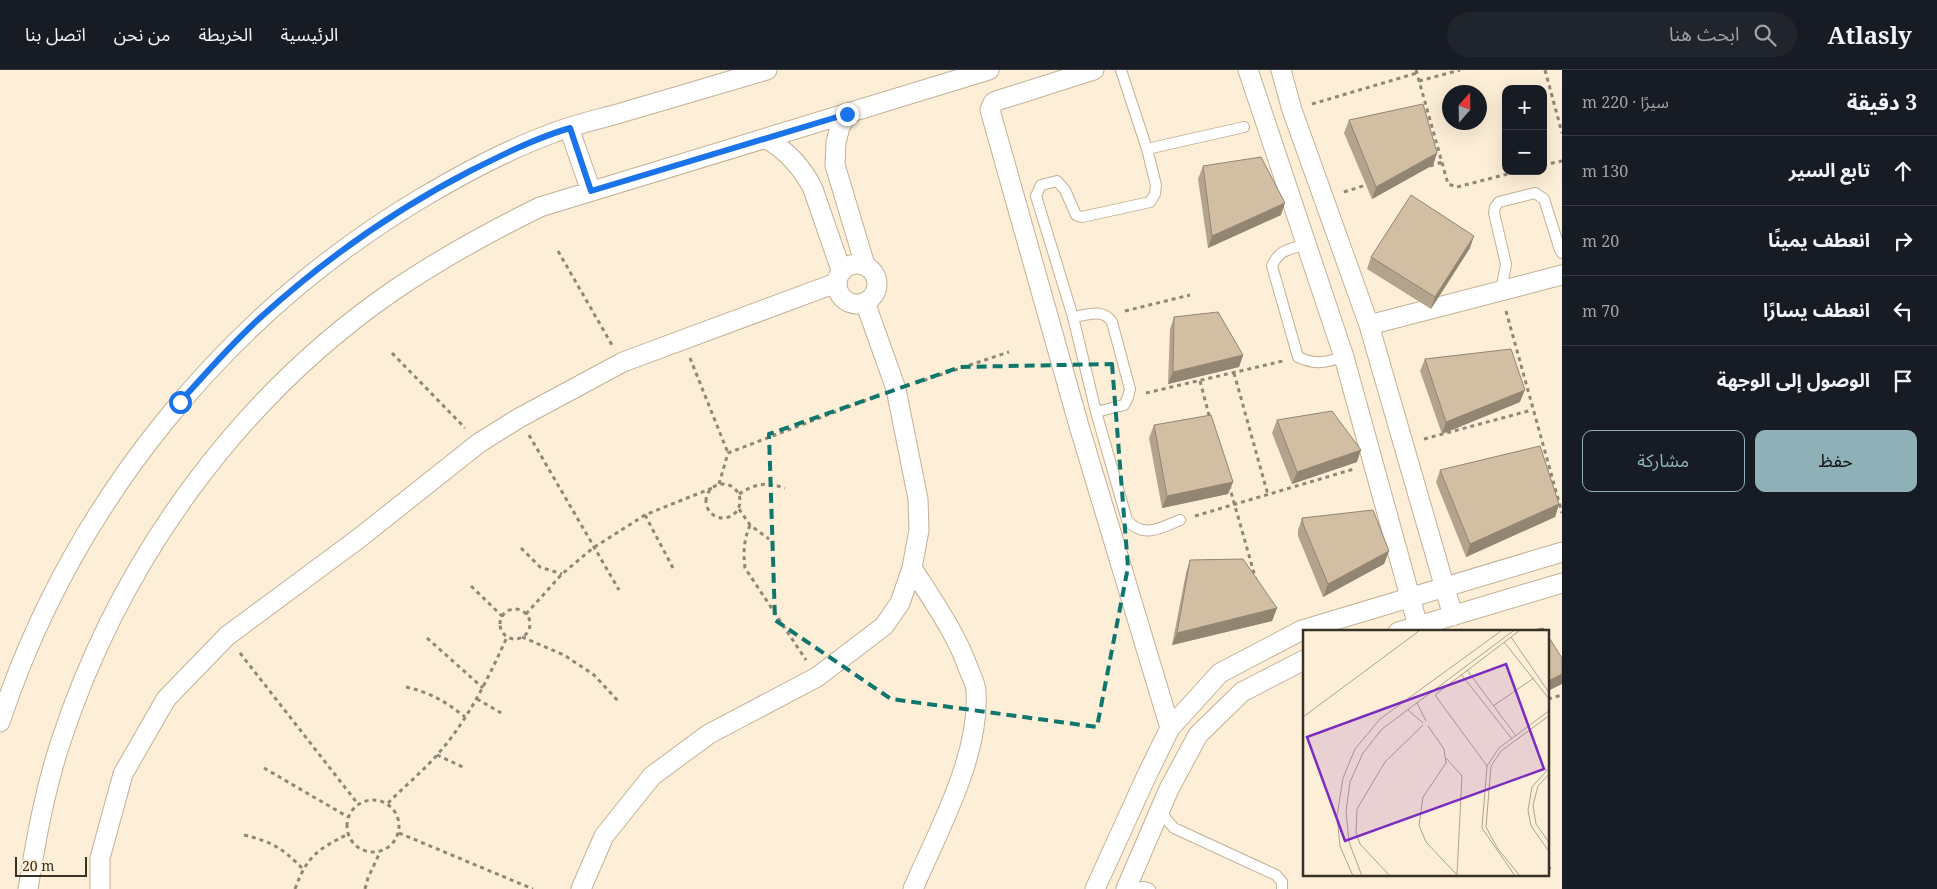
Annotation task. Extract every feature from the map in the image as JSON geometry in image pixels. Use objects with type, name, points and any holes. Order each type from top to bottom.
[{"type":"street","points":[[0,722],[30,643],[54,592],[110,494],[180,402],[260,318],[304,280],[350,244],[398,212],[448,182],[500,156],[553,132],[767,70]]},
{"type":"street","points":[[28,889],[46,796],[61,742],[80,689],[102,637],[128,586],[157,537],[189,490],[224,445],[262,403],[303,363],[346,326],[439,260],[489,232],[540,207],[989,70]]},
{"type":"street","points":[[1094,70],[996,101],[990,110],[1079,426],[1170,728]]},
{"type":"street","points":[[1248,70],[1344,357],[1418,626]]},
{"type":"street","points":[[1281,70],[1292,110],[1369,326],[1443,587],[1453,616]]},
{"type":"street","points":[[766,138],[790,156],[807,176],[813,189],[839,277],[839,294],[848,302],[859,304],[870,299],[877,287],[875,274],[865,265],[835,165],[836,142],[840,127],[847,114]]},
{"type":"street","points":[[570,128],[591,191]]},
{"type":"street","points":[[100,889],[100,858],[123,774],[166,698],[227,636],[358,539],[479,443],[519,418],[623,362],[839,277],[852,264],[865,265]]},
{"type":"street","points":[[1369,326],[1562,275]]},
{"type":"street","points":[[581,889],[604,836],[652,776],[709,734],[817,677],[884,626],[900,603],[912,568],[919,530],[918,499],[896,389],[865,302]]},
{"type":"street","points":[[1095,889],[1170,728],[1220,673],[1302,630],[1562,552]]},
{"type":"street","points":[[912,568],[963,652],[976,690],[974,732],[961,780],[913,889]]},
{"type":"street","points":[[1405,630],[1562,583]]},
{"type":"street","points":[[1126,889],[1169,790],[1198,735],[1242,692],[1303,661]]},
{"type":"lane","points":[[1121,70],[1147,149],[1156,185],[1150,202],[1082,217],[1076,215],[1065,190],[1057,181],[1041,185],[1037,190],[1036,196],[1073,317],[1096,412],[1127,520],[1138,529],[1152,532],[1180,520]]},
{"type":"lane","points":[[1147,149],[1244,126]]},
{"type":"lane","points":[[1501,291],[1506,264],[1494,213],[1495,207],[1499,202],[1535,193],[1540,195],[1544,199],[1562,253]]},
{"type":"lane","points":[[1307,244],[1284,251],[1276,257],[1272,266],[1298,357],[1320,364],[1344,357]]},
{"type":"lane","points":[[1073,317],[1100,313],[1108,316],[1112,322],[1130,389],[1124,405],[1096,412]]},
{"type":"lane","points":[[1161,808],[1166,819],[1174,828],[1276,875],[1282,882],[1282,889]]},
{"type":"lane","points":[[1132,889],[1144,887],[1150,889]]},
{"type":"path","points":[[1420,81],[1460,70]]},
{"type":"path","points":[[1545,70],[1562,131]]},
{"type":"path","points":[[1292,110],[1417,72],[1447,181],[1454,187],[1503,175]]},
{"type":"path","points":[[1547,164],[1562,161]]},
{"type":"path","points":[[1424,168],[1442,162]]},
{"type":"path","points":[[1323,198],[1378,181]]},
{"type":"path","points":[[558,251],[623,362]]},
{"type":"path","points":[[1501,291],[1532,410],[1562,513]]},
{"type":"path","points":[[1108,316],[1190,295]]},
{"type":"path","points":[[683,339],[728,453],[719,484]]},
{"type":"path","points":[[728,453],[896,389],[1009,352]]},
{"type":"path","points":[[392,354],[479,443]]},
{"type":"path","points":[[1128,397],[1298,357]]},
{"type":"path","points":[[1234,373],[1268,495]]},
{"type":"path","points":[[1200,381],[1213,428]]},
{"type":"path","points":[[1403,445],[1532,410]]},
{"type":"path","points":[[519,418],[619,590]]},
{"type":"path","points":[[1180,520],[1374,464]]},
{"type":"path","points":[[1226,476],[1258,587]]},
{"type":"path","points":[[739,494],[753,486],[769,483],[785,488]]},
{"type":"path","points":[[526,614],[562,574],[593,548],[645,515],[719,484],[727,484],[739,494],[741,502],[739,509],[734,515],[727,519],[719,519],[712,516],[705,502],[707,494],[712,488]]},
{"type":"path","points":[[739,509],[750,525],[769,539]]},
{"type":"path","points":[[645,515],[673,568]]},
{"type":"path","points":[[750,525],[744,539],[745,568],[817,677]]},
{"type":"path","points":[[521,548],[540,567],[562,574]]},
{"type":"path","points":[[472,586],[502,616]]},
{"type":"path","points":[[522,637],[529,630],[529,618],[526,614],[516,609],[511,609],[502,616],[500,624],[502,631],[507,637],[522,637],[564,655],[594,675],[619,702]]},
{"type":"path","points":[[227,636],[358,804]]},
{"type":"path","points":[[388,803],[437,755],[465,717],[483,688],[507,637]]},
{"type":"path","points":[[427,638],[483,688]]},
{"type":"path","points":[[406,687],[427,692],[447,702],[465,717]]},
{"type":"path","points":[[1550,699],[1562,695]]},
{"type":"path","points":[[477,699],[503,714]]},
{"type":"path","points":[[437,755],[465,768]]},
{"type":"path","points":[[264,768],[348,817]]},
{"type":"path","points":[[366,800],[388,803],[398,818],[399,833],[395,841],[388,848],[380,852],[364,851],[357,847],[351,842],[346,826],[352,809],[366,800]]},
{"type":"path","points":[[399,833],[533,889]]},
{"type":"path","points":[[295,889],[302,869],[322,848],[348,834]]},
{"type":"path","points":[[244,835],[266,840],[286,852],[302,869]]},
{"type":"path","points":[[364,889],[380,852]]},
{"type":"highlighted area","points":[[1112,364],[1128,567],[1097,727],[891,699],[775,620],[769,434],[960,367]]},
{"type":"building","points":[[1423,104],[1437,153],[1376,187],[1349,120]]},
{"type":"building","points":[[1261,157],[1285,203],[1212,236],[1203,166]]},
{"type":"building","points":[[1411,195],[1474,236],[1435,297],[1371,257]]},
{"type":"building","points":[[1218,312],[1243,355],[1173,372],[1174,317]]},
{"type":"building","points":[[1511,349],[1525,390],[1446,422],[1425,359]]},
{"type":"building","points":[[1332,411],[1361,450],[1297,472],[1277,420]]},
{"type":"building","points":[[1211,415],[1233,482],[1167,496],[1154,425]]},
{"type":"building","points":[[1540,446],[1559,504],[1470,544],[1440,470]]},
{"type":"building","points":[[1373,510],[1389,551],[1328,584],[1302,518]]},
{"type":"building","points":[[1243,559],[1277,608],[1177,633],[1190,560]]},
{"type":"building","points":[[1550,639],[1562,658],[1562,674],[1550,680]]},
{"type":"route","points":[[180,402],[260,318],[350,244],[448,182],[553,132],[570,128],[591,191],[847,114]]}]
